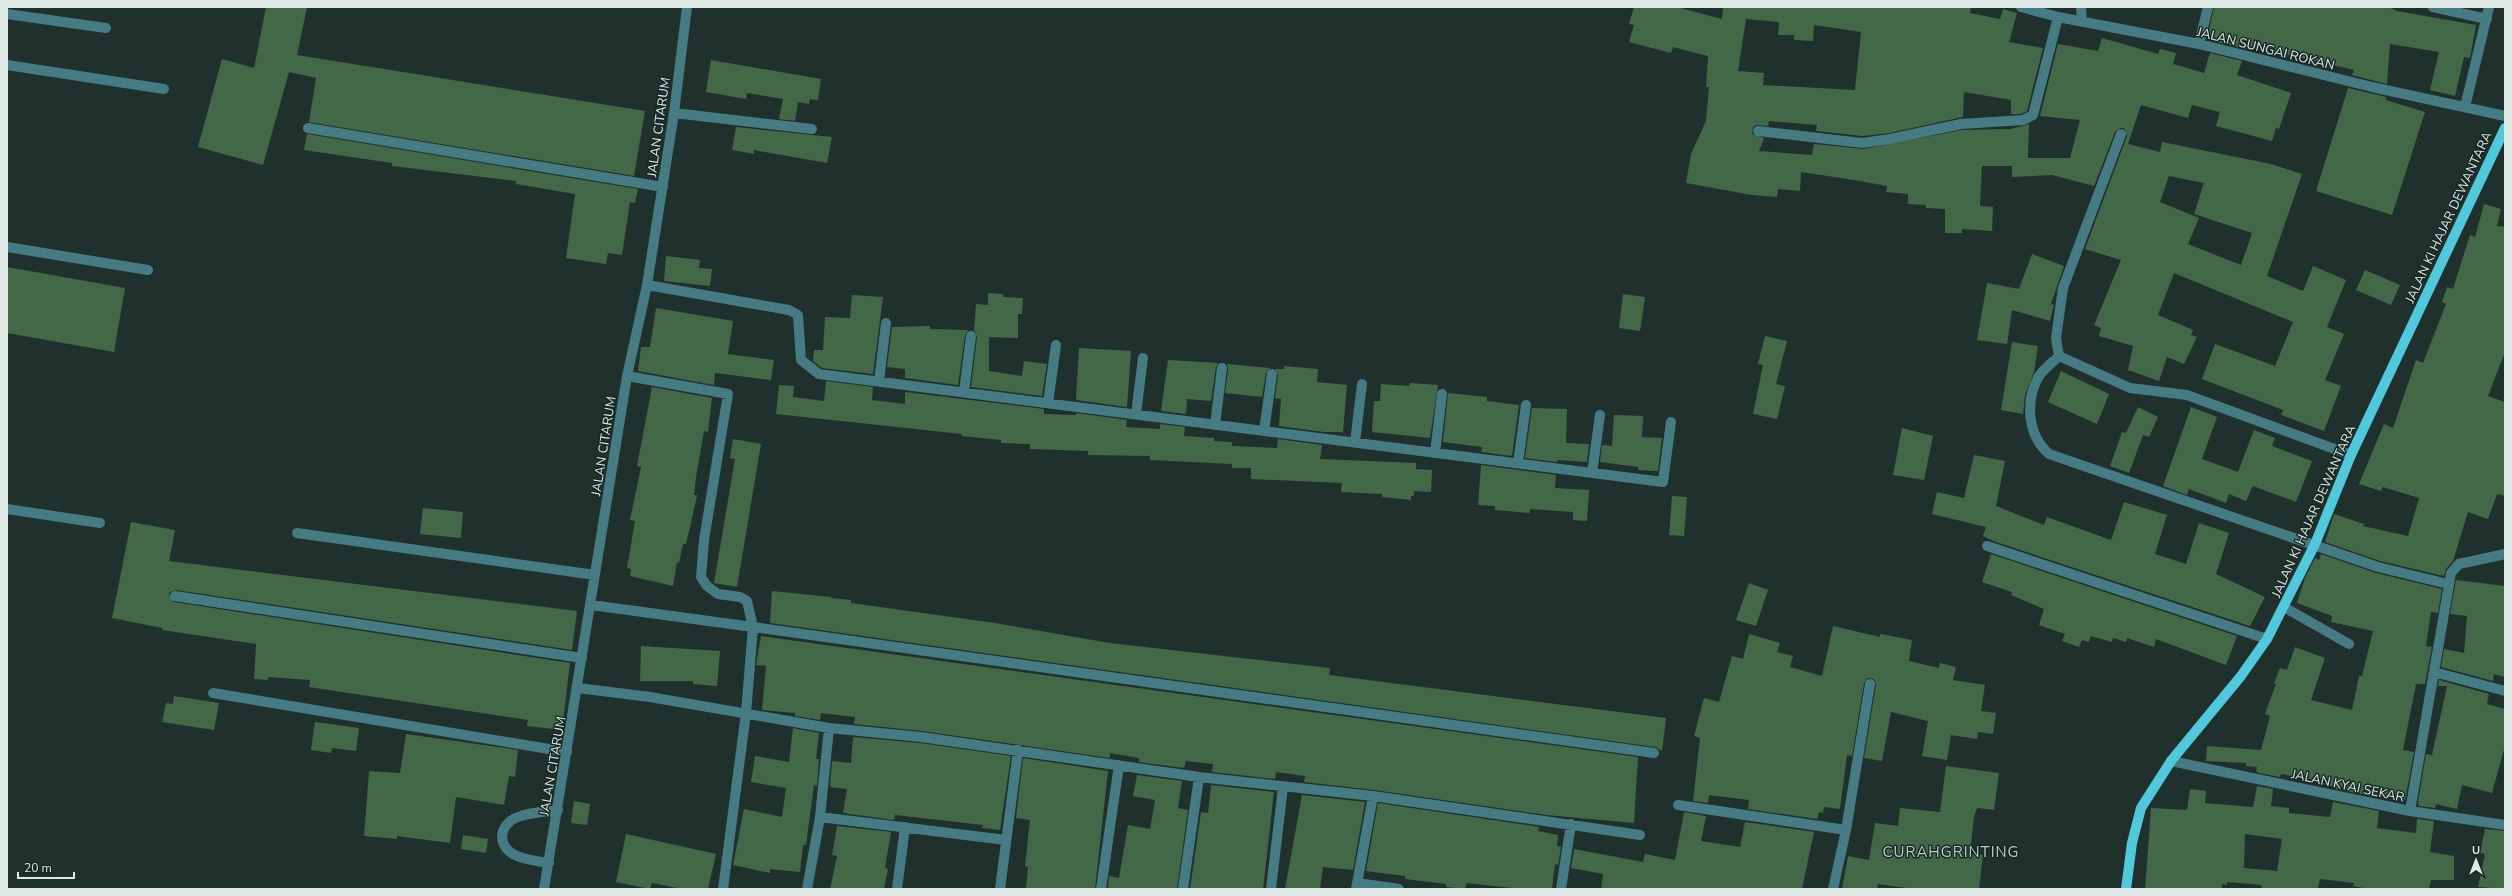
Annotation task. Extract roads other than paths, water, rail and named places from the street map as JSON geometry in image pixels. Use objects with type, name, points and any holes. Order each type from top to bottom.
[{"type":"main road","name":"JALAN KI HAJAR DEWANTARA","points":[[2126,889],[2132,843],[2141,808],[2171,761],[2241,676],[2267,639],[2315,544],[2351,456],[2505,128]]},
{"type":"street","name":"JALAN CITARUM","points":[[544,889],[578,688],[627,376],[647,285],[663,187],[687,7]]},
{"type":"street","name":"JALAN SUNGAI ROKAN","points":[[2021,7],[2058,17],[2199,44],[2372,87],[2505,116]]},
{"type":"street","points":[[2081,7],[2082,21]]},
{"type":"street","points":[[2199,44],[2208,7]]},
{"type":"street","points":[[2433,7],[2487,19]]},
{"type":"street","points":[[2465,107],[2489,7]]},
{"type":"street","points":[[7,14],[106,28]]},
{"type":"street","points":[[1758,131],[1862,143],[1890,139],[1961,124],[2023,120],[2033,114],[2058,17]]},
{"type":"street","points":[[7,65],[164,89]]},
{"type":"street","points":[[674,113],[812,129]]},
{"type":"street","points":[[308,128],[663,187]]},
{"type":"street","points":[[2059,356],[2056,338],[2063,288],[2121,134]]},
{"type":"street","points":[[7,247],[148,270]]},
{"type":"street","points":[[647,285],[789,310],[798,315],[800,360],[806,366],[819,374],[1663,482],[1671,422]]},
{"type":"street","points":[[879,382],[886,323]]},
{"type":"street","points":[[964,392],[971,336]]},
{"type":"street","points":[[1048,403],[1056,345]]},
{"type":"street","points":[[2059,356],[2130,388],[2187,395],[2351,456]]},
{"type":"street","points":[[2059,356],[2040,376],[2030,409],[2038,445],[2049,454],[2315,544],[2378,567],[2448,584]]},
{"type":"street","points":[[1136,414],[1143,358]]},
{"type":"street","points":[[1215,425],[1222,368]]},
{"type":"street","points":[[1264,431],[1272,374]]},
{"type":"street","points":[[627,376],[728,394],[704,540],[701,577],[707,586],[718,594],[740,597],[747,601],[753,627],[746,713],[723,889]]},
{"type":"street","points":[[1354,442],[1362,384]]},
{"type":"street","points":[[1435,453],[1442,394]]},
{"type":"street","points":[[1518,463],[1526,405]]},
{"type":"street","points":[[1592,473],[1600,415]]},
{"type":"street","points":[[7,509],[100,523]]},
{"type":"street","points":[[297,533],[595,575]]},
{"type":"street","points":[[1987,546],[2267,639]]},
{"type":"street","name":"JALAN KYAI SEKAR","points":[[2171,761],[2410,811],[2451,573],[2458,564],[2505,554]]},
{"type":"street","points":[[175,596],[582,658]]},
{"type":"street","points":[[591,605],[1654,753]]},
{"type":"street","points":[[2284,607],[2349,644]]},
{"type":"street","points":[[2434,672],[2505,691]]},
{"type":"street","points":[[1833,889],[1846,830],[1870,684]]},
{"type":"street","points":[[578,688],[650,697],[829,728],[1018,750],[1199,777],[1373,796],[1640,835]]},
{"type":"street","points":[[213,693],[567,752]]},
{"type":"street","points":[[807,889],[820,817],[829,728]]},
{"type":"street","points":[[1000,889],[1018,750]]},
{"type":"street","points":[[1101,889],[1119,765]]},
{"type":"street","points":[[1183,889],[1199,777]]},
{"type":"street","points":[[1272,889],[1283,787]]},
{"type":"street","points":[[1373,796],[1356,886],[1399,889]]},
{"type":"street","points":[[1678,805],[1846,830]]},
{"type":"street","points":[[549,863],[520,858],[512,854],[503,842],[502,830],[510,821],[520,816],[558,810]]},
{"type":"street","points":[[2410,811],[2505,825]]},
{"type":"street","points":[[820,817],[1006,840]]},
{"type":"street","points":[[1561,889],[1571,824]]},
{"type":"street","points":[[897,889],[905,827]]},
{"type":"district","name":"CURAHGRINTING","points":[[1951,852]]}]
